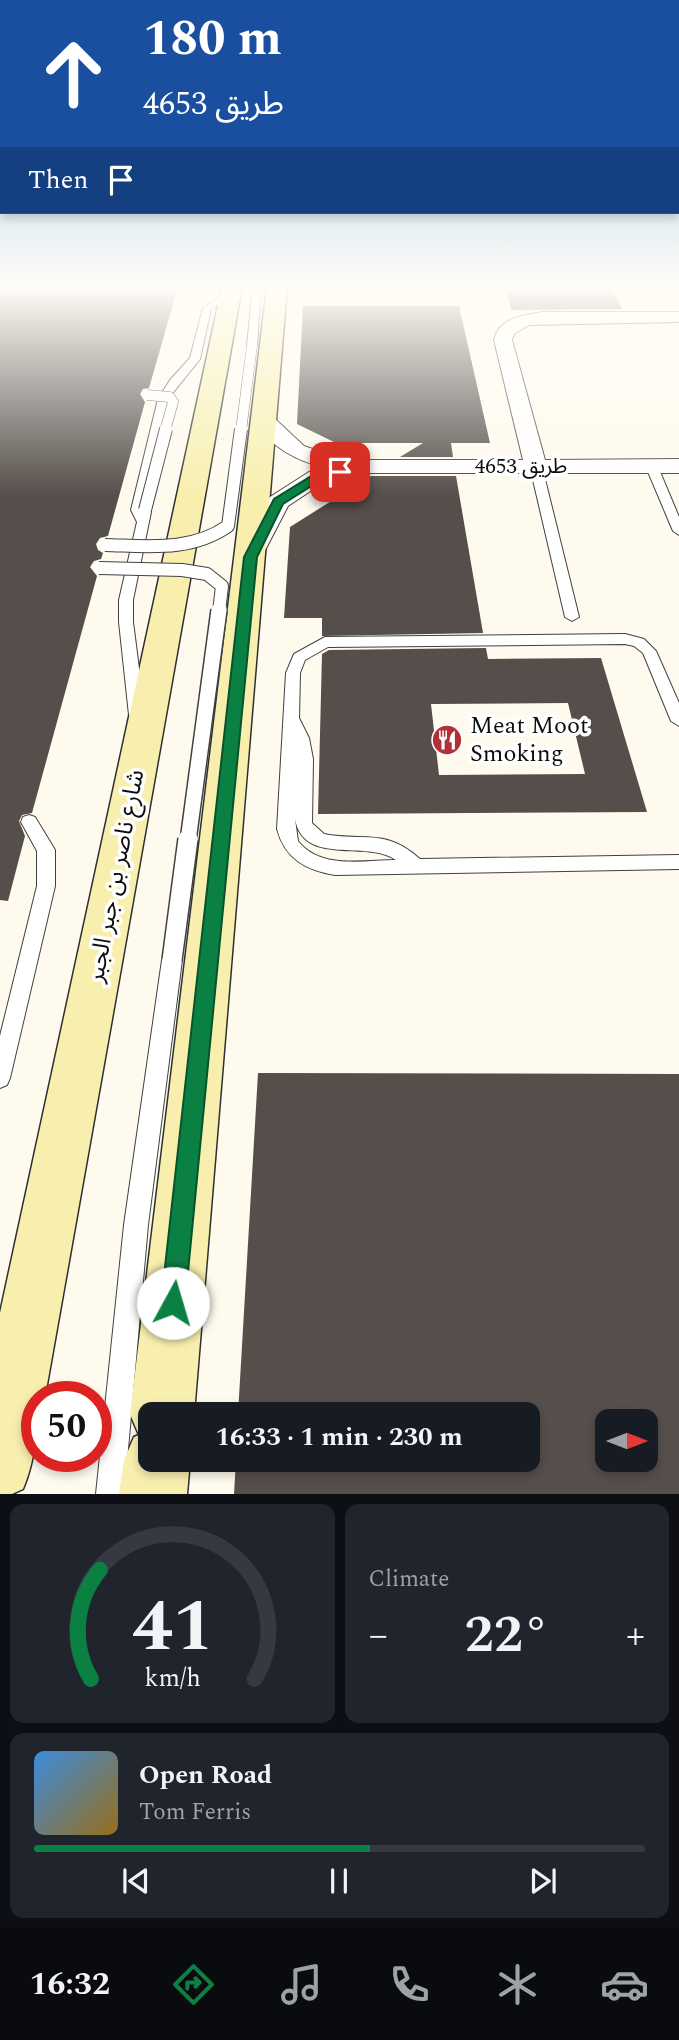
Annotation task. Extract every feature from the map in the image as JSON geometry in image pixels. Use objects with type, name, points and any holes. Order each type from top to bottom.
[{"type":"main road","name":"شارع ناصر بن جبر الجبر","points":[[0,1466],[141,748],[244,357]]},
{"type":"main road","points":[[163,1402],[265,422],[264,357]]},
{"type":"main road","points":[[153,1494],[156,1472]]},
{"type":"street","points":[[507,357],[536,467]]},
{"type":"street","name":"طريق 4653","points":[[265,422],[278,439],[291,449],[318,461],[362,467],[679,466]]},
{"type":"street","name":"طريق 4653","points":[[250,557],[278,502],[317,477],[362,467]]},
{"type":"lane","points":[[144,516],[137,510],[163,399],[196,357]]},
{"type":"lane","points":[[105,545],[192,545],[214,538],[228,526],[251,357]]},
{"type":"lane","points":[[141,748],[126,622],[129,580],[173,402],[170,397],[147,395]]},
{"type":"lane","points":[[536,467],[572,617]]},
{"type":"lane","points":[[652,467],[679,531]]},
{"type":"lane","points":[[99,568],[182,570],[207,574],[222,586],[136,1225],[110,1494]]},
{"type":"lane","points":[[679,721],[649,651],[639,642],[625,639],[325,642],[306,651],[295,665],[286,829],[293,848],[300,856],[322,867],[679,862]]},
{"type":"lane","points":[[291,719],[304,740],[303,821],[310,834],[328,842],[371,842],[385,845],[415,866]]},
{"type":"lane","points":[[0,1078],[46,886],[46,850],[29,822]]},
{"type":"building","points":[[0,357],[158,357],[149,388],[143,389],[140,394],[145,402],[108,536],[100,538],[96,544],[98,550],[103,553],[101,559],[94,561],[90,567],[97,576],[32,813],[22,815],[19,821],[25,836],[8,901],[0,900]]},
{"type":"building","points":[[300,357],[470,357],[490,443],[451,443],[453,457],[400,457],[423,443],[336,443],[297,424]]},
{"type":"building","points":[[371,476],[456,476],[483,633],[322,636],[322,618],[284,618],[290,527]]},
{"type":"building","points":[[486,648],[488,659],[601,658],[647,812],[318,814],[322,654],[329,650]],"holes":[[[568,703],[585,774],[439,775],[431,704]]]},
{"type":"building","points":[[258,1073],[679,1074],[679,1494],[234,1494],[235,1472],[540,1472],[540,1402],[239,1402]]},
{"type":"place","name":"Meat Moot Smoking","points":[[447,740]]},
{"type":"route","points":[[173,1303],[250,557],[278,502],[317,477],[340,472]]}]
